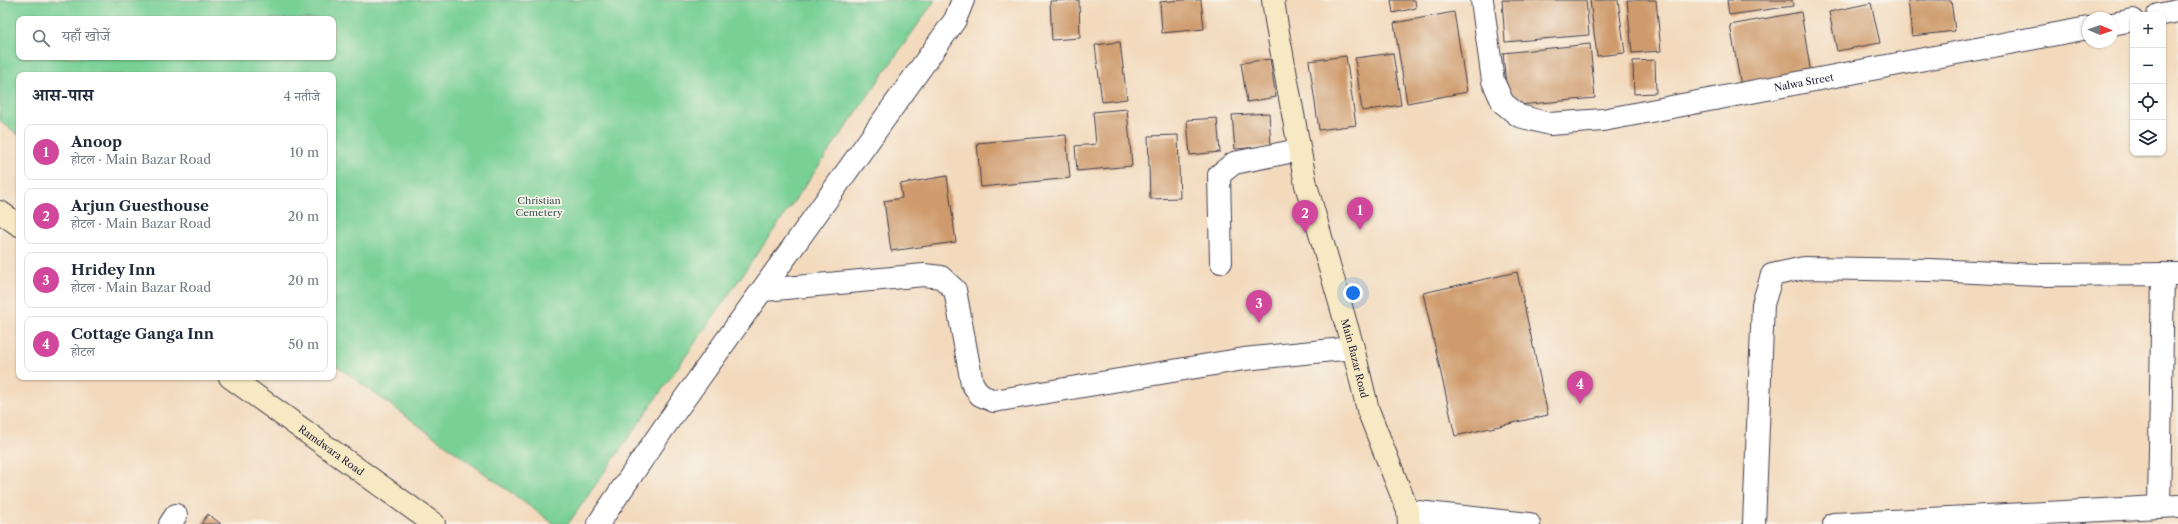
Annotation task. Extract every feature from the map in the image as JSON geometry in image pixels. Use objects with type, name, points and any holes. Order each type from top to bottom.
[{"type":"street","points":[[598,524],[665,426],[764,290],[955,20],[963,0]]},
{"type":"street","name":"Main Bazar Road","points":[[1273,0],[1306,185],[1353,348],[1368,410],[1408,518]]},
{"type":"street","name":"Nalwa Street","points":[[1482,0],[1494,81],[1503,103],[1519,116],[1550,124],[1603,120],[2082,29]]},
{"type":"street","points":[[2166,13],[2178,11]]},
{"type":"street","points":[[2118,23],[2130,21]]},
{"type":"street","points":[[1222,262],[1219,175],[1234,163],[1299,150]]},
{"type":"street","points":[[0,212],[16,223]]},
{"type":"street","points":[[1754,524],[1763,304],[1772,275],[1804,268],[1930,270],[2040,275],[2170,274],[2169,506],[1922,521],[1834,524]]},
{"type":"street","points":[[764,290],[924,274],[941,277],[955,290],[972,383],[980,395],[994,401],[1244,359],[1353,348]]},
{"type":"street","name":"Ramdwara Road","points":[[234,380],[434,524]]},
{"type":"street","points":[[1408,518],[1529,524]]},
{"type":"green space","name":"Christian Cemetery","points":[[0,0],[935,0],[568,524],[554,524],[336,365],[336,72],[16,72],[16,133],[0,121]]},
{"type":"building","points":[[1079,0],[1080,38],[1052,40],[1050,1]]},
{"type":"building","points":[[1201,0],[1204,29],[1162,33],[1160,2]]},
{"type":"building","points":[[1391,0],[1415,0],[1416,8],[1393,13]]},
{"type":"building","points":[[1502,0],[1586,0],[1589,35],[1505,42]]},
{"type":"building","points":[[1590,0],[1618,0],[1625,53],[1597,56]]},
{"type":"building","points":[[1627,0],[1656,0],[1661,51],[1632,53]]},
{"type":"building","points":[[1727,0],[1792,0],[1793,6],[1729,15]]},
{"type":"building","points":[[1908,0],[1951,0],[1955,31],[1912,36]]},
{"type":"building","points":[[1871,3],[1880,43],[1837,51],[1829,12]]},
{"type":"building","points":[[1454,12],[1467,92],[1407,103],[1394,23]]},
{"type":"building","points":[[1801,12],[1811,74],[1741,86],[1730,25]]},
{"type":"building","points":[[1120,42],[1127,99],[1102,102],[1095,45]]},
{"type":"building","points":[[1590,44],[1595,98],[1508,106],[1503,53]]},
{"type":"building","points":[[1393,53],[1401,105],[1362,111],[1355,58]]},
{"type":"building","points":[[1346,56],[1356,125],[1319,130],[1309,61]]},
{"type":"building","points":[[1270,59],[1276,97],[1247,102],[1241,63]]},
{"type":"building","points":[[1655,60],[1656,93],[1634,94],[1633,61]]},
{"type":"building","points":[[1127,109],[1132,166],[1077,171],[1075,146],[1096,144],[1093,112]]},
{"type":"building","points":[[1269,113],[1271,146],[1235,149],[1232,115]]},
{"type":"building","points":[[1217,118],[1220,152],[1190,155],[1187,120]]},
{"type":"building","points":[[1066,135],[1070,178],[981,187],[977,143]]},
{"type":"building","points":[[1178,135],[1180,198],[1150,199],[1148,136]]},
{"type":"building","points":[[947,176],[956,242],[891,251],[884,201],[902,198],[900,184]]},
{"type":"building","points":[[1517,272],[1548,415],[1455,436],[1423,293]]},
{"type":"building","points":[[208,514],[221,524],[201,524]]},
{"type":"place","name":"Anoop","points":[[1360,230]]},
{"type":"place","name":"Arjun Guesthouse","points":[[1305,233]]},
{"type":"place","name":"Hridey Inn","points":[[1259,323]]},
{"type":"place","name":"Cottage Ganga Inn","points":[[1580,404]]}]
